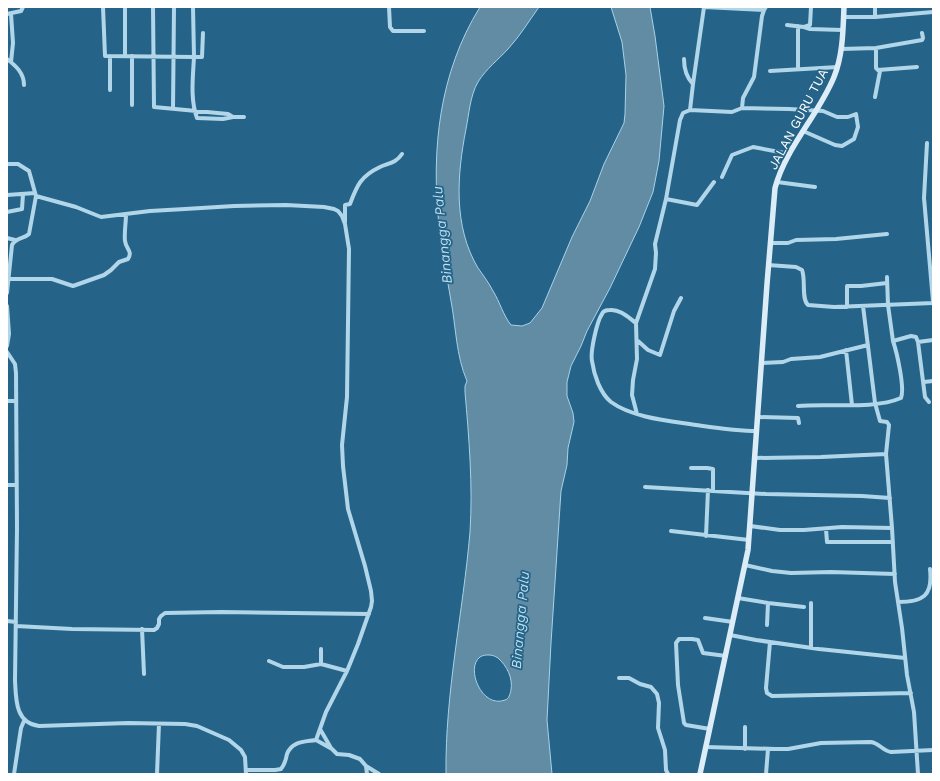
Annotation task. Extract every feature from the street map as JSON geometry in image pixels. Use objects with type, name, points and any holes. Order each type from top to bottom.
[{"type":"main road","name":"JALAN GURU TUA","points":[[700,774],[726,656],[749,540],[768,265],[775,188],[790,154],[834,78],[838,67],[841,49],[844,7]]},
{"type":"street","points":[[11,62],[13,43],[9,14],[21,11],[24,7]]},
{"type":"street","points":[[103,7],[105,56],[202,57],[203,33]]},
{"type":"street","points":[[125,7],[125,56]]},
{"type":"street","points":[[153,7],[152,57],[154,107],[228,114],[233,117]]},
{"type":"street","points":[[173,108],[174,7]]},
{"type":"street","points":[[193,7],[193,83],[194,110],[197,118],[223,119],[244,117]]},
{"type":"street","points":[[389,7],[390,27],[393,31],[424,31]]},
{"type":"street","points":[[690,110],[704,7],[765,8],[754,77],[743,98],[742,108]]},
{"type":"street","points":[[804,27],[810,24],[811,7]]},
{"type":"street","points":[[875,7],[876,17]]},
{"type":"street","points":[[844,17],[876,17],[933,12]]},
{"type":"street","points":[[787,25],[810,29],[842,30]]},
{"type":"street","points":[[798,26],[798,69]]},
{"type":"street","points":[[841,49],[876,48],[922,40],[922,32]]},
{"type":"street","points":[[876,48],[876,68],[880,71]]},
{"type":"street","points":[[110,56],[110,90]]},
{"type":"street","points":[[131,56],[132,105]]},
{"type":"street","points":[[7,59],[22,74],[24,85]]},
{"type":"street","points":[[684,59],[686,75],[693,84]]},
{"type":"street","points":[[770,71],[838,67]]},
{"type":"street","points":[[880,71],[917,67]]},
{"type":"street","points":[[875,97],[880,71]]},
{"type":"street","points":[[638,414],[632,395],[638,342],[636,323],[655,269],[655,244],[666,199],[680,120],[683,113],[690,110],[732,112],[742,108],[823,111],[837,117],[848,117],[856,114],[858,127],[854,139],[842,146],[834,145],[803,132]]},
{"type":"street","points":[[768,265],[796,267],[802,270],[804,278],[804,301],[808,305],[847,307],[933,302],[931,257],[923,188],[927,143]]},
{"type":"street","points":[[722,177],[732,155],[743,152],[751,147],[758,147],[790,154]]},
{"type":"street","points":[[316,740],[326,712],[347,671],[371,607],[371,591],[348,509],[343,466],[342,445],[347,397],[347,340],[349,324],[349,249],[345,224],[345,204],[350,204],[360,182],[380,167],[394,162],[402,154]]},
{"type":"street","points":[[7,164],[18,164],[29,171],[36,194],[29,234],[15,240],[7,238]]},
{"type":"street","points":[[666,199],[697,205],[714,182]]},
{"type":"street","points":[[777,182],[815,187]]},
{"type":"street","points":[[7,212],[22,209],[23,194]]},
{"type":"street","points":[[7,195],[36,194],[101,217],[150,211],[228,206],[286,205],[324,207],[334,209],[342,216],[345,224]]},
{"type":"street","points":[[8,279],[52,279],[73,286],[104,275],[116,264],[128,259],[130,250],[125,240],[126,214]]},
{"type":"street","points":[[771,243],[788,243],[796,240],[887,234]]},
{"type":"street","points":[[7,293],[8,259],[15,240]]},
{"type":"street","points":[[798,406],[852,405],[892,401],[902,397],[888,305],[887,277]]},
{"type":"street","points":[[847,307],[847,286],[887,283]]},
{"type":"street","points":[[638,342],[648,350],[660,355],[674,311],[681,298]]},
{"type":"street","points":[[7,306],[9,334],[7,346]]},
{"type":"street","points":[[862,306],[875,403],[880,421],[889,424],[886,454],[896,591],[914,712],[918,774]]},
{"type":"street","points":[[636,323],[623,313],[614,310],[603,312],[596,334],[591,359],[594,373],[606,397],[617,405],[638,414],[668,421],[726,430],[757,431]]},
{"type":"street","points":[[894,341],[913,336],[916,337],[922,362],[925,397],[929,402]]},
{"type":"street","points":[[918,342],[933,340]]},
{"type":"street","points":[[762,363],[820,357],[868,345]]},
{"type":"street","points":[[846,350],[852,405]]},
{"type":"street","points":[[7,352],[15,364],[16,697],[18,709],[24,721],[32,725],[39,726],[91,724],[185,724],[197,726],[224,738],[241,750],[245,757],[246,772],[281,769],[285,764],[289,749],[296,743],[316,740],[332,748]]},
{"type":"street","points":[[924,382],[933,381]]},
{"type":"street","points":[[7,401],[16,401]]},
{"type":"street","points":[[758,417],[796,418],[798,419],[799,423]]},
{"type":"street","points":[[755,458],[821,458],[886,454]]},
{"type":"street","points":[[690,468],[713,469],[714,491]]},
{"type":"street","points":[[7,485],[16,485]]},
{"type":"street","points":[[645,487],[890,498]]},
{"type":"street","points":[[706,536],[708,490]]},
{"type":"street","points":[[750,526],[780,530],[826,529],[842,527],[892,528]]},
{"type":"street","points":[[826,529],[827,542],[892,542]]},
{"type":"street","points":[[671,531],[749,540]]},
{"type":"street","points":[[745,565],[772,571],[791,573],[831,572],[895,574]]},
{"type":"street","points":[[898,602],[914,601],[923,597],[931,586],[930,569]]},
{"type":"street","points":[[738,598],[804,607]]},
{"type":"street","points":[[767,625],[768,603]]},
{"type":"street","points":[[811,647],[812,603]]},
{"type":"street","points":[[7,621],[16,624],[72,628],[154,630],[157,628],[159,620],[165,613],[221,612],[369,614]]},
{"type":"street","points":[[705,618],[733,622]]},
{"type":"street","points":[[142,629],[144,674]]},
{"type":"street","points":[[730,635],[770,642],[906,658]]},
{"type":"street","points":[[710,729],[686,725],[684,723],[678,685],[676,643],[679,639],[695,639],[699,642],[703,653],[726,656]]},
{"type":"street","points":[[770,642],[766,688],[767,693],[772,696],[911,693]]},
{"type":"street","points":[[321,649],[321,664]]},
{"type":"street","points":[[269,661],[283,667],[304,667],[321,664],[347,671]]},
{"type":"street","points":[[619,678],[629,678],[640,684],[651,686],[657,694],[658,728],[665,750],[666,770],[668,774]]},
{"type":"street","points":[[14,774],[21,728],[24,721]]},
{"type":"street","points":[[157,774],[159,724]]},
{"type":"street","points":[[745,727],[745,749]]},
{"type":"street","points":[[320,729],[337,754],[349,755],[360,759],[366,766],[379,774]]},
{"type":"street","points":[[706,747],[768,749],[788,748],[821,743],[871,742],[878,744],[887,752],[933,750]]},
{"type":"street","points":[[766,774],[768,749]]},
{"type":"street","points":[[366,766],[367,774]]},
{"type":"water","name":"Binangga Palu","points":[[480,7],[539,7],[512,44],[481,77],[475,87],[470,105],[463,146],[459,182],[461,218],[464,235],[470,252],[511,325],[522,326],[530,323],[542,308],[572,237],[590,201],[604,164],[624,123],[626,75],[622,42],[611,7],[650,7],[664,106],[659,161],[653,192],[639,227],[571,366],[567,382],[567,396],[573,413],[574,422],[561,491],[551,643],[547,720],[552,774],[446,774],[448,713],[470,532],[471,480],[465,392],[467,381],[458,352],[453,311],[441,245],[436,169],[441,113],[447,85],[455,58],[466,32]],"holes":[[[490,655],[497,657],[507,668],[511,681],[511,690],[510,695],[505,700],[497,701],[489,699],[478,686],[475,678],[474,670],[476,662],[481,656]]]}]
